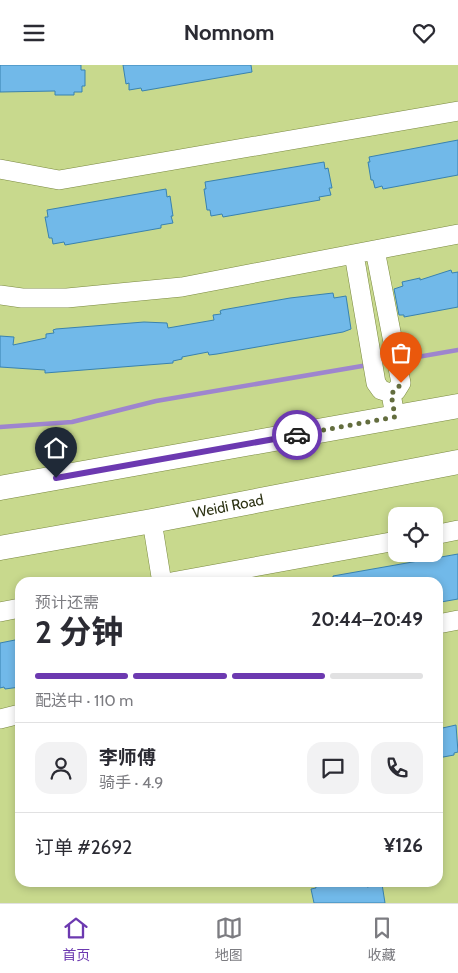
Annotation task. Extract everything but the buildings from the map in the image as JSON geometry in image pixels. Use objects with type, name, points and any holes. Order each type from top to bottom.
[{"type":"main road","points":[[0,488],[458,406]]},
{"type":"main road","name":"Weidi Road","points":[[0,548],[152,521],[458,462]]},
{"type":"street","points":[[0,169],[59,180],[458,111]]},
{"type":"street","points":[[0,295],[22,298],[67,298],[182,287],[458,235]]},
{"type":"street","points":[[354,254],[376,383],[381,390],[391,393],[396,391],[401,383],[375,250]]},
{"type":"street","points":[[391,393],[395,417]]},
{"type":"street","points":[[152,521],[163,577]]},
{"type":"street","points":[[443,533],[458,530]]},
{"type":"street","points":[[197,577],[388,542]]},
{"type":"street","points":[[0,612],[15,610]]},
{"type":"street","points":[[443,623],[458,620]]},
{"type":"street","points":[[0,719],[15,715]]},
{"type":"waterway","points":[[400,360],[458,350]]},
{"type":"waterway","points":[[0,427],[72,422],[156,401],[368,365]]},
{"type":"way so far","points":[[297,435],[395,417],[391,393],[396,391],[401,383]]},
{"type":"route","points":[[56,478],[297,435]]}]
